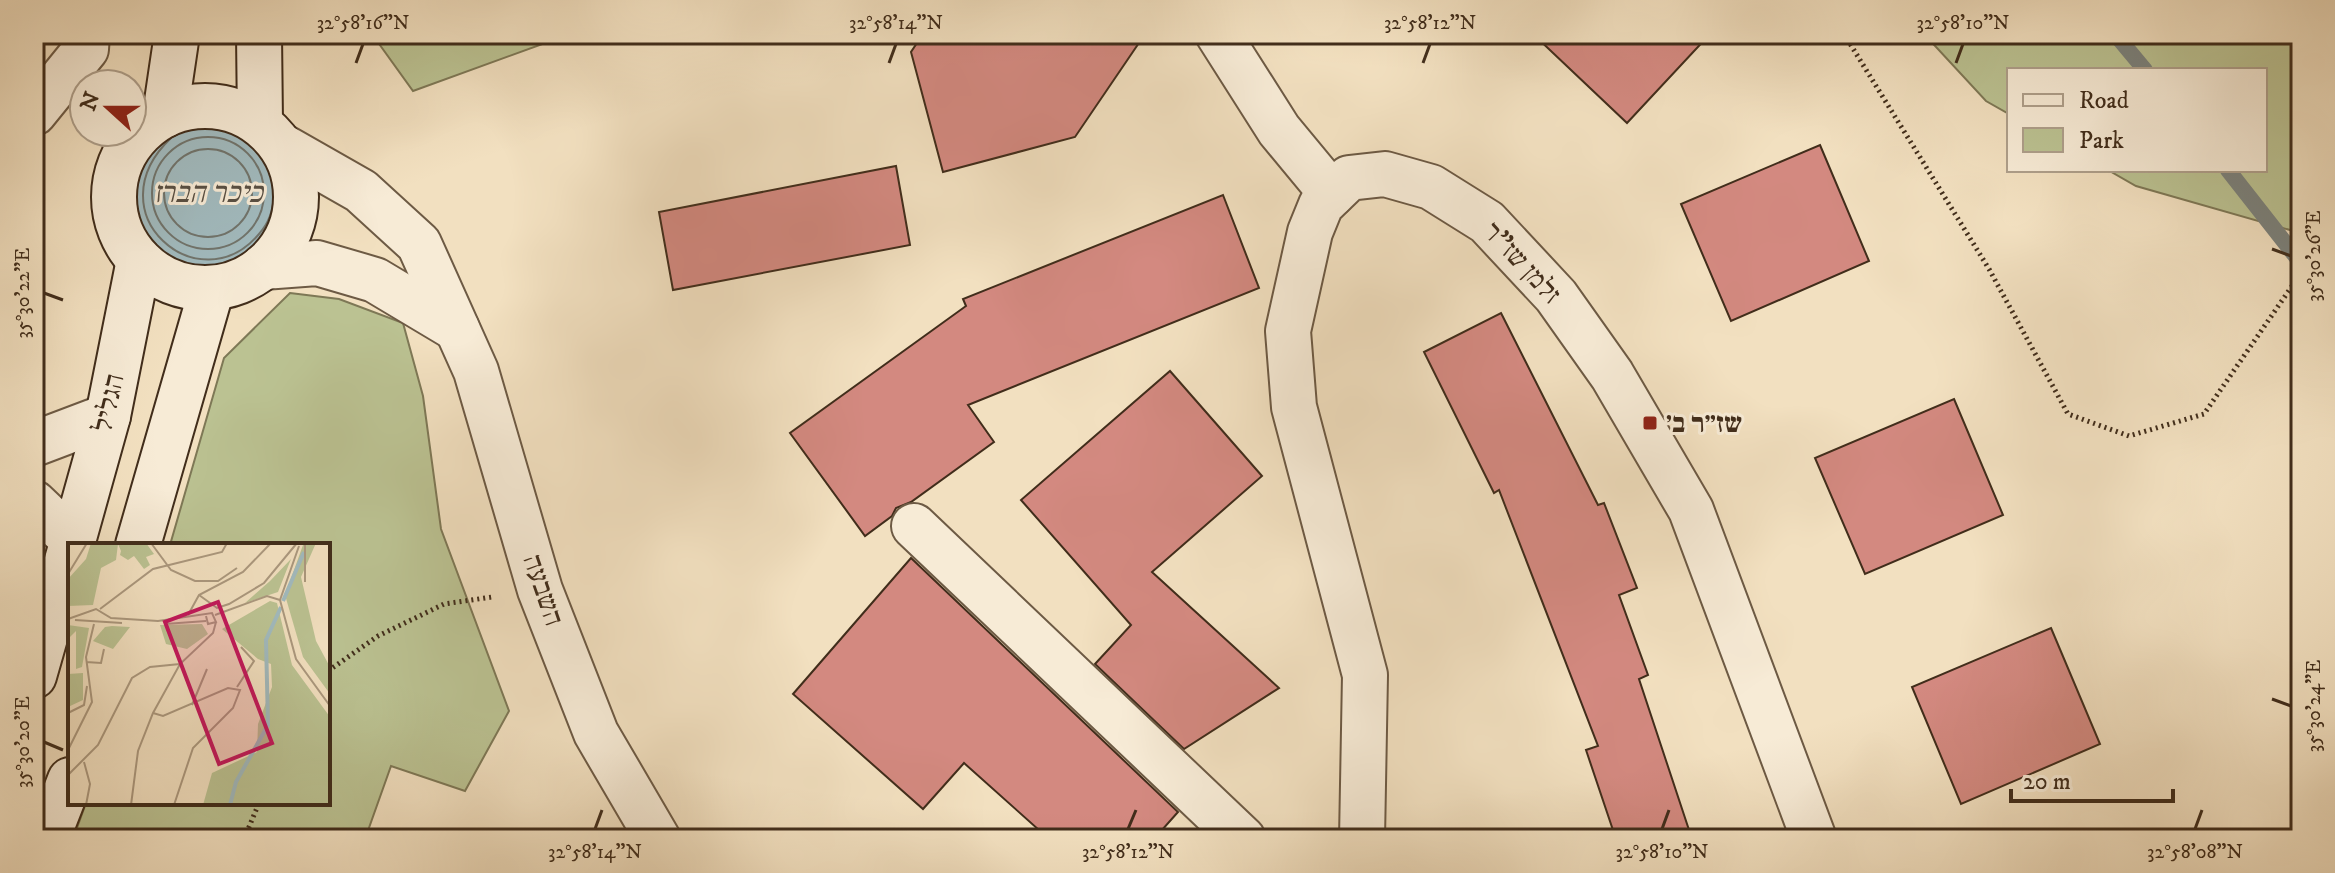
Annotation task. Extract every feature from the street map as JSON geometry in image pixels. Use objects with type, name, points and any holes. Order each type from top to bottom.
[{"type":"street","points":[[34,113],[86,49],[87,34]]},
{"type":"street","points":[[165,115],[177,34]]},
{"type":"street","points":[[259,34],[271,135]]},
{"type":"street","points":[[1218,34],[1279,130],[1332,194],[1321,205],[1310,232],[1288,331],[1294,407],[1365,675],[1362,839]]},
{"type":"street","points":[[214,106],[239,111],[271,135],[292,171],[296,197],[292,223],[281,247],[263,267],[231,285],[212,288],[186,286],[161,276],[139,260],[123,237],[115,210],[116,181],[125,154],[143,131],[165,115],[189,107],[214,106]]},
{"type":"street","name":"השבעה","points":[[271,135],[361,191],[419,244],[476,371],[540,590],[596,733],[658,839]]},
{"type":"street","name":"זלמן שז\"ר","points":[[1332,194],[1349,178],[1385,174],[1431,187],[1487,222],[1556,296],[1612,375],[1691,510],[1814,839]]},
{"type":"street","name":"הגליל","points":[[72,543],[108,416],[139,260]]},
{"type":"street","points":[[263,267],[317,263],[375,280],[457,329]]},
{"type":"street","points":[[139,543],[212,288]]},
{"type":"street","points":[[34,444],[108,416]]},
{"type":"street","points":[[34,503],[69,543]]},
{"type":"street","points":[[914,526],[1243,839]]},
{"type":"street","name":"הגליל","points":[[34,676],[68,556]]},
{"type":"street","points":[[47,839],[68,785]]},
{"type":"path","points":[[1844,34],[1989,269],[2068,414],[2129,436],[2204,414],[2301,273]]},
{"type":"path","points":[[330,670],[378,636],[444,604],[540,590]]},
{"type":"path","points":[[244,839],[258,805]]},
{"type":"green space","points":[[372,34],[570,34],[413,91]]},
{"type":"green space","points":[[1924,34],[2301,34],[2301,231],[2136,186],[2112,172],[2267,172],[2267,68],[2007,68],[2007,113],[1986,101]]},
{"type":"green space","points":[[290,293],[339,299],[403,323],[423,396],[441,529],[509,711],[465,791],[391,766],[365,839],[73,839],[85,805],[330,805],[330,543],[171,543],[224,358]]},
{"type":"water","name":"כיכר הברז","points":[[208,119],[236,125],[260,141],[276,165],[282,193],[276,221],[260,245],[236,261],[208,267],[180,261],[156,245],[140,221],[134,193],[140,165],[156,141],[180,125]]},
{"type":"building","points":[[923,34],[1145,34],[1075,137],[943,172],[911,52]]},
{"type":"building","points":[[1533,34],[1710,34],[1627,123]]},
{"type":"building","points":[[1820,145],[1869,261],[1731,321],[1681,204]]},
{"type":"building","points":[[896,166],[910,245],[673,290],[659,212]]},
{"type":"building","points":[[1223,195],[1259,288],[968,405],[994,442],[911,502],[896,508],[892,516],[865,536],[790,433],[966,306],[963,299]]},
{"type":"building","points":[[1501,313],[1598,505],[1604,503],[1637,588],[1619,595],[1648,675],[1639,679],[1692,839],[1616,839],[1586,750],[1598,746],[1499,490],[1494,493],[1424,352]]},
{"type":"building","points":[[1170,371],[1262,476],[1152,572],[1279,688],[1184,749],[1095,664],[1131,625],[1021,500]]},
{"type":"building","points":[[1954,399],[2003,515],[1865,574],[1815,458]]},
{"type":"building","points":[[911,558],[1178,812],[1154,839],[1049,839],[964,763],[923,809],[793,694]]},
{"type":"building","points":[[2051,628],[2100,744],[1961,804],[1912,687]]},
{"type":"waterway","points":[[2115,34],[2143,68]]},
{"type":"waterway","points":[[2230,172],[2301,263]]},
{"type":"place","name":"שז״ר ב׳","points":[[1650,423]]}]
